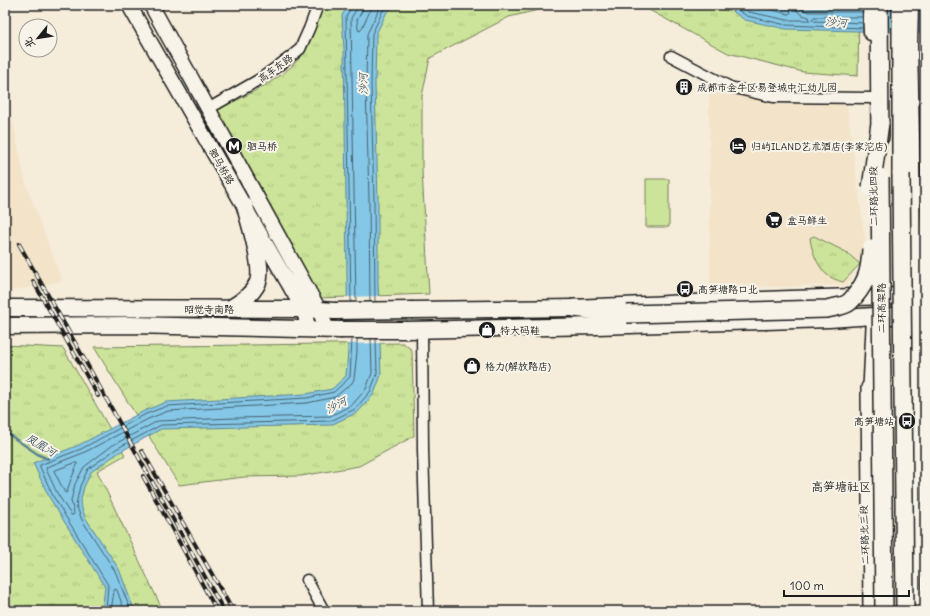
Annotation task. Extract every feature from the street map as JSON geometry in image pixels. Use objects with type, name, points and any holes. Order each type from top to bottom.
[{"type":"highway","name":"二环高架路","points":[[879,5],[884,611]]},
{"type":"highway","name":"二环高架路","points":[[901,5],[905,611]]},
{"type":"highway","points":[[574,308],[627,314],[827,309],[848,303],[868,277],[870,266],[871,190],[880,123]]},
{"type":"highway","points":[[870,388],[872,611]]},
{"type":"main road","name":"驷马桥路","points":[[129,5],[303,309],[309,329]]},
{"type":"main road","name":"驷马桥路","points":[[150,5],[319,310],[333,329]]},
{"type":"main road","name":"二环路北四段","points":[[870,5],[874,316]]},
{"type":"main road","points":[[911,5],[910,45],[921,316],[914,611]]},
{"type":"main road","points":[[229,309],[250,294],[258,282],[260,270],[245,206]]},
{"type":"main road","name":"昭觉寺南路","points":[[5,308],[303,309],[335,311],[574,308],[780,298],[920,296]]},
{"type":"main road","name":"昭觉寺南路","points":[[5,326],[130,325],[309,329],[415,329],[604,326],[829,319],[874,316],[921,316]]},
{"type":"main road","name":"二环路北三段","points":[[866,611],[863,495],[874,316]]},
{"type":"street","name":"高车东路","points":[[208,109],[260,79],[300,49],[318,5]]},
{"type":"street","points":[[671,56],[730,87],[773,97],[872,98]]},
{"type":"street","points":[[415,329],[423,450],[428,611]]},
{"type":"street","points":[[307,580],[324,611]]},
{"type":"shaded area","points":[[5,85],[26,184],[62,281],[5,292]]},
{"type":"shaded area","points":[[709,92],[770,100],[847,104],[866,248],[848,285],[710,288]]},
{"type":"shaded area","points":[[529,607],[597,611],[527,611]]},
{"type":"green space","points":[[325,5],[559,5],[509,17],[430,58],[422,96],[422,171],[429,294],[319,298],[215,111],[262,87],[284,73],[294,64],[306,49]]},
{"type":"green space","points":[[640,5],[859,5],[858,76],[803,72],[728,53]]},
{"type":"green space","points":[[646,179],[669,179],[669,227],[646,227]]},
{"type":"green space","points":[[814,236],[846,252],[860,264],[843,282],[828,275],[820,266],[813,252],[810,238]]},
{"type":"green space","points":[[403,343],[412,350],[414,436],[359,466],[301,476],[244,477],[179,485],[94,347]]},
{"type":"green space","points":[[5,345],[63,348],[125,455],[97,471],[163,611],[5,611]]},
{"type":"water","name":"沙河","points":[[349,5],[396,5],[387,12],[376,34],[375,85],[381,375],[374,394],[358,412],[331,425],[161,429],[118,453],[91,472],[84,487],[80,503],[85,517],[119,569],[133,607],[132,611],[102,611],[105,587],[49,497],[33,463],[79,445],[144,411],[166,402],[306,394],[332,389],[346,376],[348,351],[344,49],[342,15]]},
{"type":"water","name":"沙河","points":[[723,5],[795,5],[811,8],[925,6],[925,33],[786,29],[745,20]]},
{"type":"pier","points":[[381,296],[382,343],[346,344],[345,297]]},
{"type":"waterway","name":"凤凰河","points":[[5,432],[39,455],[48,459]]},
{"type":"railway","points":[[19,244],[224,611]]},
{"type":"railway","points":[[33,281],[98,396]]},
{"type":"railway","points":[[142,451],[233,611]]},
{"type":"railway","points":[[143,476],[217,611]]},
{"type":"place","name":"成都市金牛区易登城中汇幼儿园","points":[[684,87]]},
{"type":"place","name":"驷马桥","points":[[234,146]]},
{"type":"place","name":"归屿ILAND艺术酒店(李家沱店)","points":[[738,146]]},
{"type":"place","name":"盒马鲜生","points":[[774,220]]},
{"type":"place","name":"高笋塘路口北","points":[[685,289]]},
{"type":"place","name":"特大码鞋","points":[[487,330]]},
{"type":"place","name":"格力(解放路店)","points":[[472,366]]},
{"type":"place","name":"高笋塘站","points":[[907,421]]},
{"type":"district","name":"高笋塘社区","points":[[841,487]]}]
